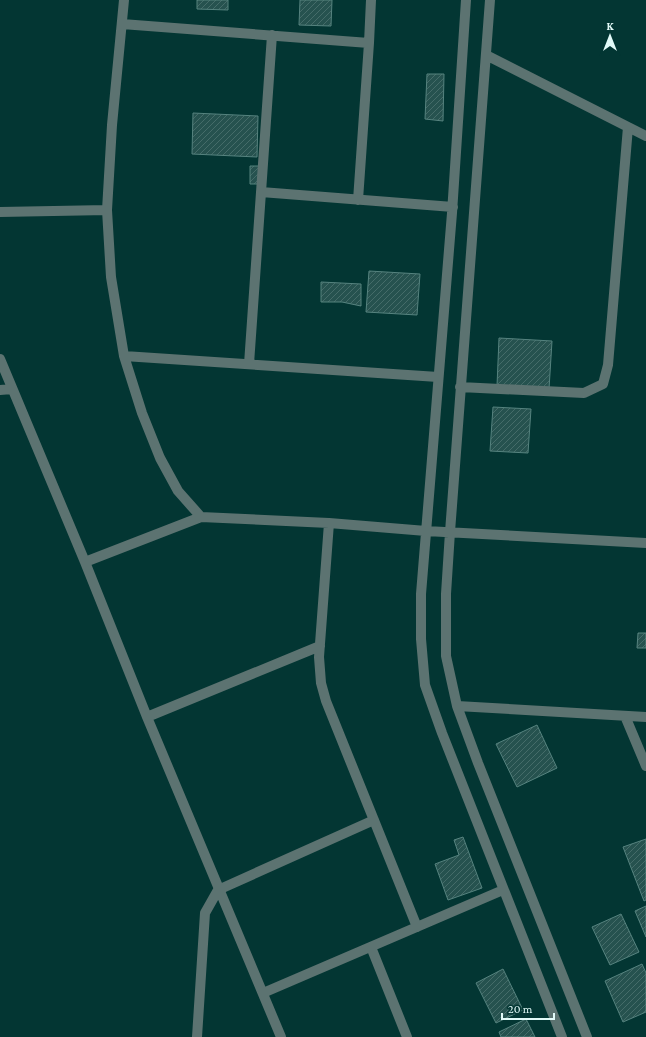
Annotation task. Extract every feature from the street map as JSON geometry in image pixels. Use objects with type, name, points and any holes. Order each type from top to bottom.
[{"type":"street","points":[[124,0],[112,125],[107,210],[111,277],[124,356],[142,413],[160,458],[178,491],[201,517]]},
{"type":"street","points":[[358,200],[371,0]]},
{"type":"street","points":[[466,0],[453,207],[421,594],[421,639],[425,685],[503,890],[562,1037]]},
{"type":"street","points":[[490,0],[450,532],[446,594],[446,656],[457,706],[481,770],[588,1037]]},
{"type":"street","points":[[122,24],[369,43]]},
{"type":"street","points":[[249,364],[272,35]]},
{"type":"street","points":[[486,55],[646,136]]},
{"type":"street","points":[[460,387],[584,393],[603,384],[608,365],[628,127]]},
{"type":"street","points":[[261,192],[453,207]]},
{"type":"street","points":[[0,212],[107,210]]},
{"type":"street","points":[[124,356],[438,377]]},
{"type":"street","points":[[0,360],[86,562],[147,717],[218,890],[281,1037]]},
{"type":"street","points":[[0,390],[12,389]]},
{"type":"street","points":[[86,562],[201,517],[329,523],[426,531],[646,544]]},
{"type":"street","points":[[329,523],[319,657],[321,683],[326,701],[417,927]]},
{"type":"street","points":[[147,717],[320,646]]},
{"type":"street","points":[[457,706],[646,717]]},
{"type":"street","points":[[625,716],[646,766]]},
{"type":"street","points":[[197,1037],[205,913],[218,890],[374,820]]},
{"type":"street","points":[[263,993],[503,890]]},
{"type":"street","points":[[371,947],[407,1037]]},
{"type":"building","points":[[197,0],[228,0],[228,10],[197,9]]},
{"type":"building","points":[[300,0],[332,0],[331,26],[299,25]]},
{"type":"building","points":[[427,74],[444,74],[443,121],[425,119]]},
{"type":"building","points":[[193,113],[258,116],[257,157],[192,154]]},
{"type":"building","points":[[250,166],[260,166],[260,184],[250,184]]},
{"type":"building","points":[[369,271],[420,274],[417,315],[366,312]]},
{"type":"building","points":[[321,282],[361,284],[361,306],[342,302],[321,302]]},
{"type":"building","points":[[499,338],[552,341],[549,389],[497,386]]},
{"type":"building","points":[[493,407],[531,409],[528,453],[490,451]]},
{"type":"building","points":[[638,633],[646,633],[646,648],[637,648]]},
{"type":"building","points":[[537,725],[557,768],[517,787],[496,744]]},
{"type":"building","points":[[463,837],[482,888],[448,900],[435,864],[459,855],[454,840]]},
{"type":"building","points":[[646,839],[646,900],[644,901],[623,847]]},
{"type":"building","points":[[646,906],[646,937],[635,911]]},
{"type":"building","points":[[621,914],[639,952],[610,965],[592,927]]},
{"type":"building","points":[[642,964],[646,973],[646,1012],[623,1022],[605,981]]},
{"type":"building","points":[[503,969],[523,1010],[496,1023],[476,983]]},
{"type":"building","points":[[526,1019],[535,1037],[501,1037],[499,1032]]}]
